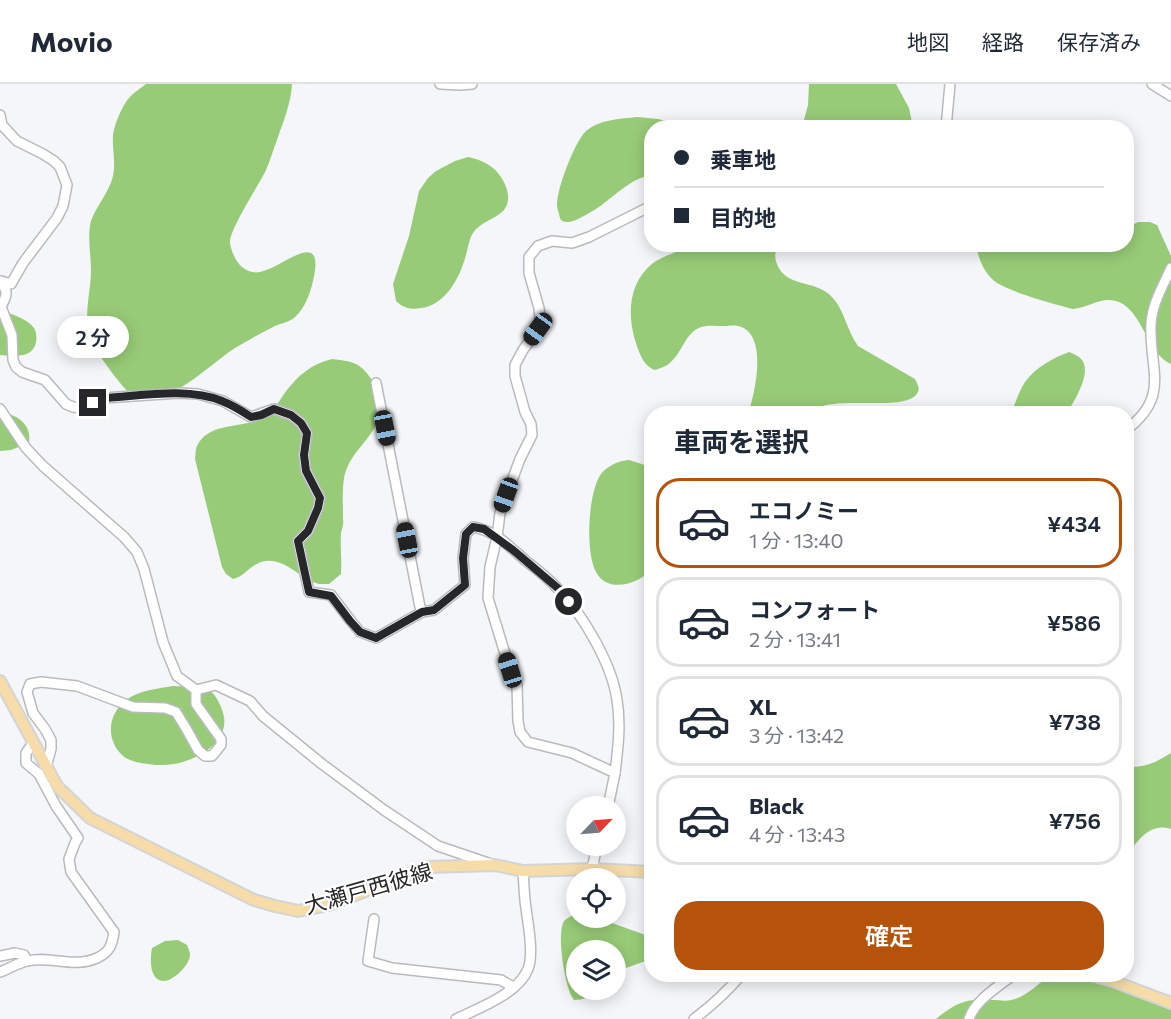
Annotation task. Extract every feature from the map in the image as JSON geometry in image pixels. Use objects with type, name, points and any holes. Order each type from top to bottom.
[{"type":"main road","name":"大瀬戸西彼線","points":[[0,681],[57,786],[90,818],[254,900],[298,911],[329,905],[428,867],[495,865],[523,870],[566,869]]},
{"type":"main road","name":"大瀬戸西彼線","points":[[626,871],[644,872]]},
{"type":"main road","points":[[1116,982],[1171,1003]]},
{"type":"street","points":[[440,84],[460,86],[472,84]]},
{"type":"street","points":[[947,120],[950,84]]},
{"type":"street","points":[[1152,84],[1171,96]]},
{"type":"street","points":[[0,115],[2,125],[17,141],[54,161],[60,167],[67,185],[63,206],[57,218],[23,263],[11,284],[0,281]]},
{"type":"street","points":[[615,773],[572,753],[528,742],[520,732],[517,685],[510,670],[488,598],[490,567],[500,513],[520,459],[532,435],[531,424],[525,412],[515,376],[515,365],[538,329],[540,318],[529,273],[529,257],[538,246],[552,241],[572,243],[644,210]]},
{"type":"street","points":[[1134,425],[1148,409],[1154,392],[1151,322],[1157,298],[1171,268]]},
{"type":"street","points":[[0,281],[6,288],[7,295],[1,307],[12,335],[13,360],[16,367],[22,372],[45,380],[66,404],[82,408],[104,398],[179,393],[198,394],[222,401],[251,417],[274,409],[291,415],[301,423],[307,433],[304,455],[306,471],[320,498],[308,531],[298,541],[309,592],[331,596],[360,632],[376,638],[422,612],[434,610],[465,585],[463,558],[466,534],[473,527],[484,529],[497,537],[560,590],[578,613],[595,642],[608,669],[617,699],[620,737],[610,796]]},
{"type":"street","points":[[376,383],[422,612]]},
{"type":"street","points":[[0,409],[26,448],[43,466],[124,537],[137,552],[144,569],[163,642],[173,667],[177,675],[196,690]]},
{"type":"street","points":[[46,767],[51,740],[33,712],[27,692],[30,684],[41,682],[77,686],[133,707],[165,708],[176,712],[198,750],[205,756],[212,756],[221,745],[221,739],[196,704],[196,690]]},
{"type":"street","points":[[196,690],[216,685],[250,701],[263,716],[321,764],[384,810],[438,846],[495,865]]},
{"type":"street","points":[[0,972],[27,961],[78,964],[105,954],[113,943],[114,932],[70,872],[69,859],[78,838],[56,806],[39,774],[26,763],[26,753],[33,743]]},
{"type":"street","points":[[456,1019],[495,1001],[524,976],[529,967],[530,952],[523,870]]},
{"type":"street","points":[[374,919],[368,961],[392,968],[501,980],[513,987]]},
{"type":"street","points":[[0,956],[15,953],[24,955],[27,961]]},
{"type":"street","points":[[694,1019],[714,1004],[736,982]]},
{"type":"street","points":[[969,1019],[971,1012],[980,1002],[1004,982]]},
{"type":"green space","points":[[146,84],[292,84],[286,113],[267,167],[239,218],[230,243],[238,262],[244,269],[252,272],[272,268],[291,257],[308,252],[314,256],[315,265],[309,296],[293,319],[235,348],[181,388],[157,398],[145,400],[133,396],[104,362],[92,340],[87,316],[91,271],[89,239],[91,221],[113,176],[113,136],[119,116],[129,98]]},
{"type":"green space","points":[[809,84],[896,84],[909,108],[912,120],[804,120],[808,105]]},
{"type":"green space","points":[[638,117],[662,120],[644,120],[644,177],[623,188],[584,216],[571,222],[562,221],[557,206],[558,197],[571,156],[585,132],[597,124]]},
{"type":"green space","points":[[468,157],[487,164],[501,177],[508,195],[506,207],[473,233],[456,281],[445,296],[430,306],[414,309],[404,307],[396,301],[393,284],[409,236],[419,191],[436,171]]},
{"type":"green space","points":[[1150,222],[1157,225],[1171,256],[1171,364],[1155,349],[1129,309],[1120,303],[1104,300],[1073,309],[1018,292],[992,279],[981,263],[978,252],[1134,252],[1134,224]]},
{"type":"green space","points":[[676,252],[776,252],[777,265],[783,274],[797,282],[827,292],[840,308],[858,346],[915,379],[918,392],[911,399],[899,402],[823,406],[750,406],[756,379],[757,351],[748,331],[736,326],[701,327],[691,333],[675,358],[669,363],[655,370],[651,368],[640,354],[632,330],[632,298],[639,279],[645,271],[653,263]]},
{"type":"green space","points":[[0,310],[23,319],[34,328],[36,340],[34,347],[27,354],[0,355]]},
{"type":"green space","points":[[1069,352],[1078,356],[1085,366],[1081,387],[1071,406],[1014,406],[1029,377],[1057,357]]},
{"type":"green space","points":[[332,359],[358,365],[365,371],[374,385],[379,402],[375,427],[353,457],[344,478],[341,574],[329,584],[319,584],[287,566],[266,561],[233,579],[222,567],[195,459],[197,446],[202,438],[218,429],[263,418],[299,376],[317,364]]},
{"type":"green space","points":[[0,411],[22,421],[28,430],[29,443],[11,450],[0,451]]},
{"type":"green space","points":[[629,460],[644,465],[644,576],[631,583],[615,585],[601,579],[596,572],[590,551],[589,522],[593,494],[601,474],[621,461]]},
{"type":"green space","points":[[173,686],[202,688],[214,695],[218,700],[224,721],[223,731],[218,739],[203,753],[174,764],[149,764],[125,757],[116,748],[111,734],[112,720],[119,707],[136,694]]},
{"type":"green space","points":[[1171,753],[1171,829],[1164,827],[1151,830],[1134,846],[1134,766],[1150,764]]},
{"type":"green space","points":[[566,920],[566,928],[626,928],[644,934],[644,962],[626,968],[626,940],[566,940],[566,978],[561,949],[562,927]]},
{"type":"green space","points":[[178,940],[187,945],[189,959],[176,975],[168,980],[159,980],[153,973],[152,948],[165,941]]},
{"type":"green space","points":[[1041,982],[1133,982],[1150,989],[1171,1004],[1171,1019],[936,1019],[956,1005],[968,1001],[1006,1001],[1029,992]]},
{"type":"route","points":[[93,403],[104,398],[179,393],[198,394],[222,401],[251,417],[274,409],[291,415],[301,423],[307,433],[304,455],[306,471],[320,498],[308,531],[298,541],[309,592],[331,596],[360,632],[376,638],[422,612],[434,610],[465,585],[463,558],[466,534],[473,527],[484,529],[497,537],[560,590],[569,602]]}]
